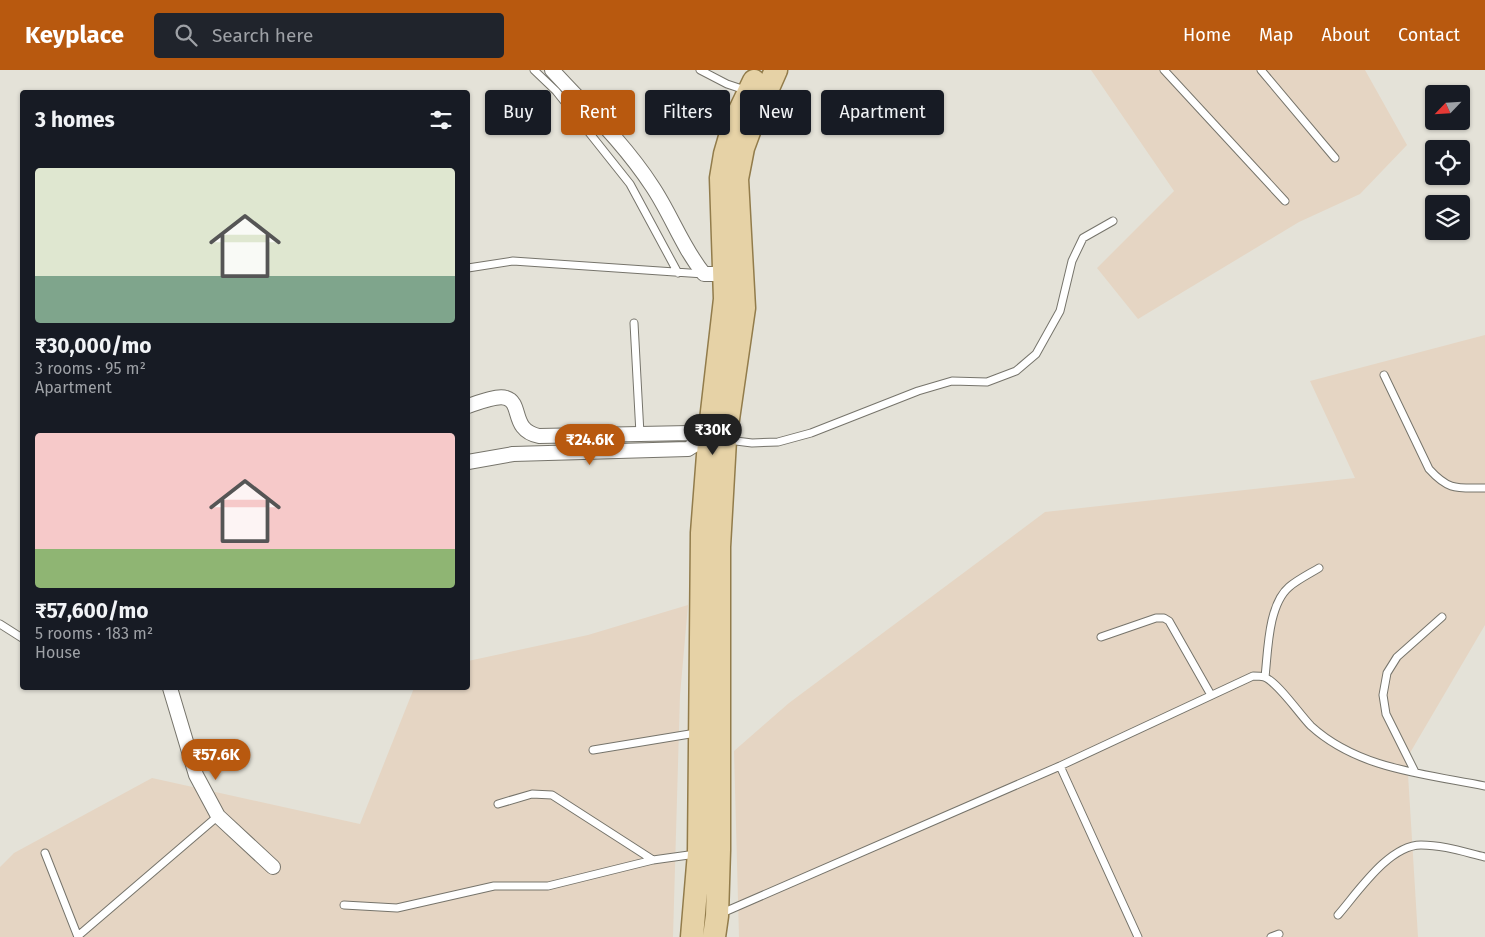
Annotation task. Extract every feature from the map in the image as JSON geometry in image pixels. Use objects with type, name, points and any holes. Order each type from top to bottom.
[{"type":"main road","points":[[757,90],[760,70]]},
{"type":"main road","points":[[759,90],[776,70]]},
{"type":"main road","points":[[716,926],[709,852],[709,730],[719,547],[711,441],[744,308],[724,274],[746,135]]},
{"type":"main road","points":[[692,937],[709,852]]},
{"type":"street","points":[[552,70],[624,147],[653,186],[691,258],[724,274]]},
{"type":"street","points":[[470,406],[507,398],[517,413],[521,426],[525,431],[539,436],[690,432],[711,441]]},
{"type":"street","points":[[470,462],[513,454],[688,449],[711,441]]},
{"type":"street","points":[[171,690],[196,775],[218,816],[273,867]]},
{"type":"lane","points":[[534,70],[556,91],[630,184],[678,273]]},
{"type":"lane","points":[[700,70],[727,84],[744,90]]},
{"type":"lane","points":[[1164,70],[1285,201]]},
{"type":"lane","points":[[1260,70],[1335,158]]},
{"type":"lane","points":[[711,441],[778,442],[811,432],[918,391],[952,381],[988,382],[1016,371],[1036,354],[1060,311],[1072,261],[1083,238],[1113,221]]},
{"type":"lane","points":[[470,268],[513,262],[678,273],[724,274]]},
{"type":"lane","points":[[634,323],[640,434]]},
{"type":"lane","points":[[1384,375],[1429,469],[1440,481],[1455,488],[1485,488]]},
{"type":"lane","points":[[1265,677],[1274,612],[1281,597],[1288,588],[1319,568]]},
{"type":"lane","points":[[1415,772],[1386,714],[1383,695],[1387,673],[1397,657],[1442,617]]},
{"type":"lane","points":[[1100,637],[1156,618],[1164,618],[1170,621],[1211,695]]},
{"type":"lane","points":[[0,624],[20,637]]},
{"type":"lane","points":[[716,926],[1253,676],[1265,677],[1312,726],[1347,751],[1386,767],[1485,786]]},
{"type":"lane","points":[[593,750],[709,730]]},
{"type":"lane","points":[[1060,766],[1138,937]]},
{"type":"lane","points":[[498,804],[532,794],[552,795],[653,860]]},
{"type":"lane","points":[[45,853],[78,937],[218,816]]},
{"type":"lane","points":[[1338,914],[1388,857],[1404,848],[1419,845],[1439,846],[1485,857]]},
{"type":"lane","points":[[344,905],[397,908],[494,886],[548,886],[653,860],[709,852]]},
{"type":"lane","points":[[1271,937],[1279,934]]},
{"type":"shaded area","points":[[1091,70],[1365,70],[1407,145],[1360,194],[1299,222],[1138,319],[1097,268],[1174,191]]},
{"type":"shaded area","points":[[1485,335],[1485,625],[1407,758],[1418,937],[739,937],[734,751],[789,703],[1045,512],[1355,478],[1310,381]]},
{"type":"shaded area","points":[[688,605],[680,695],[673,937],[0,937],[0,867],[14,853],[152,778],[360,824],[413,690],[470,690],[470,661],[588,635]]}]
